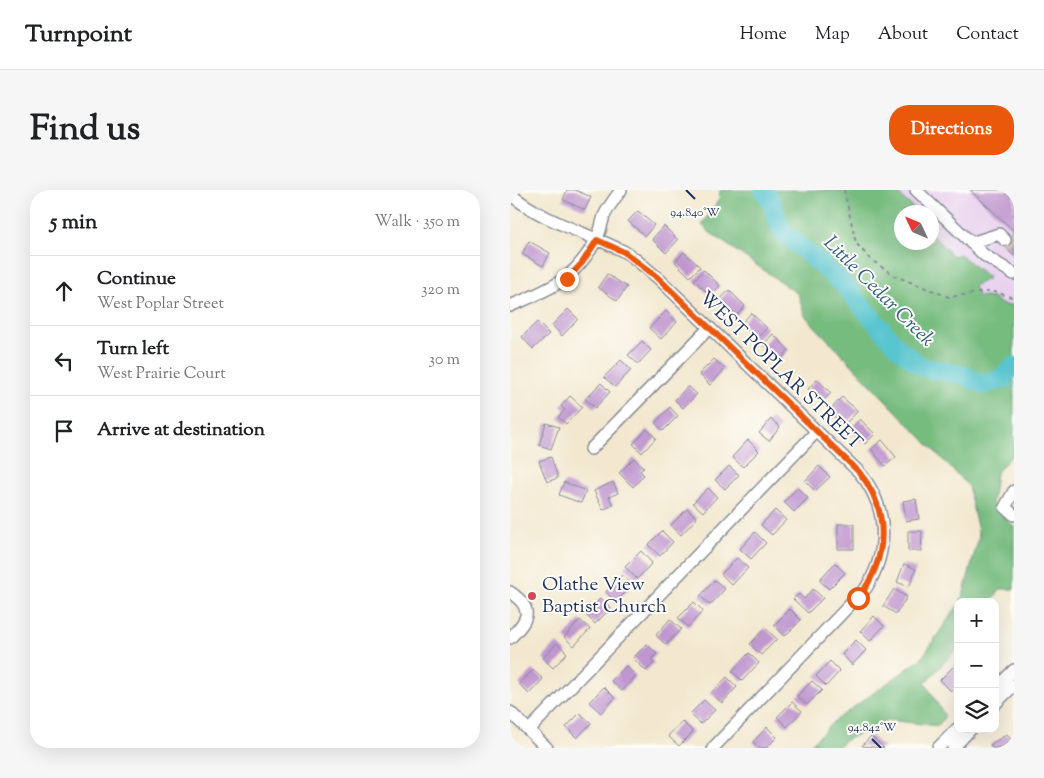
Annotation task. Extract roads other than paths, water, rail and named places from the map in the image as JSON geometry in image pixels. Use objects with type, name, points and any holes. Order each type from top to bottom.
[{"type":"street","points":[[510,306],[553,288],[567,279],[582,263],[597,240],[605,215],[621,190]]},
{"type":"street","points":[[916,190],[984,255],[1014,274]]},
{"type":"street","name":"WEST POPLAR STREET","points":[[510,194],[526,207],[543,216],[624,252],[657,277],[859,472],[875,497],[883,532],[879,561],[872,579],[858,598],[713,748]]},
{"type":"street","points":[[971,243],[999,234],[1008,238]]},
{"type":"street","points":[[591,449],[709,328]]},
{"type":"street","points":[[528,730],[817,431]]},
{"type":"street","points":[[1014,491],[1005,507],[1014,515]]},
{"type":"street","points":[[510,592],[523,604],[526,616],[524,624],[510,638]]},
{"type":"street","points":[[1006,690],[1014,670]]},
{"type":"street","points":[[510,712],[547,748]]},
{"type":"street","points":[[938,748],[954,732]]},
{"type":"street","points":[[953,748],[967,733]]},
{"type":"waterway","name":"Little Cedar Creek","points":[[764,190],[772,203],[781,230],[842,283],[897,347],[922,367],[964,375],[984,385],[1001,378],[1014,366]]},
{"type":"waterway","points":[[984,385],[994,390],[1014,384]]},
{"type":"tunnel","points":[[1011,235],[1014,238]]},
{"type":"tunnel","points":[[1005,240],[1014,249]]},
{"type":"place","name":"Olathe View Baptist Church","points":[[532,596]]}]
